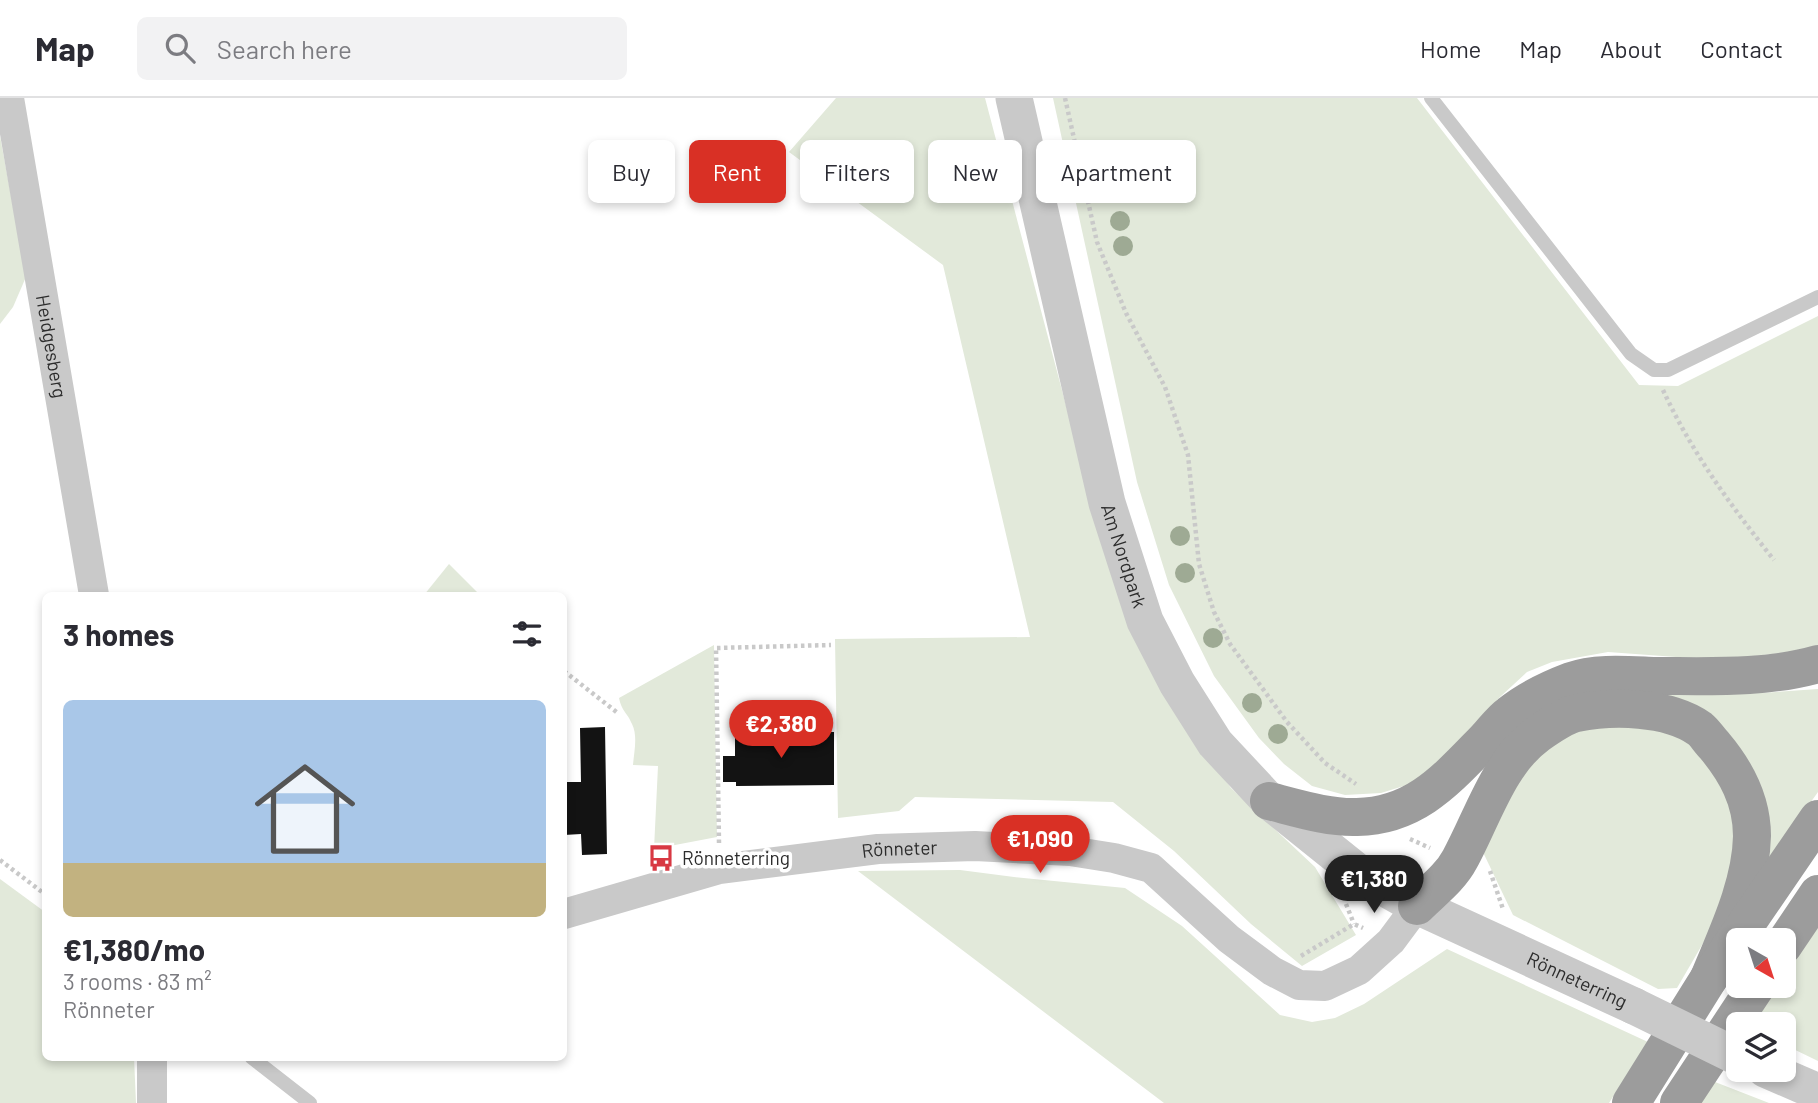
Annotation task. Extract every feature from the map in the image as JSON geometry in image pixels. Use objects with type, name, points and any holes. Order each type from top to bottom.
[{"type":"highway","points":[[1269,801],[1342,816],[1381,815],[1399,811],[1431,792],[1509,714],[1572,681],[1612,675],[1706,676],[1775,673],[1818,664]]},
{"type":"highway","points":[[1449,856],[1482,813],[1510,762],[1538,734],[1573,714],[1629,708],[1667,714],[1699,729],[1730,764],[1743,786],[1752,834],[1743,888],[1709,978]]},
{"type":"highway","points":[[1417,906],[1451,873],[1449,856],[1486,738]]},
{"type":"highway","points":[[1630,1103],[1709,978],[1818,819]]},
{"type":"highway","points":[[1795,928],[1818,894]]},
{"type":"highway","points":[[1679,1103],[1748,998]]},
{"type":"street","name":"Heidgesberg","points":[[9,98],[93,592]]},
{"type":"street","name":"Am Nordpark","points":[[1014,98],[1107,503],[1145,621],[1177,683],[1215,743],[1269,801],[1360,874],[1417,906]]},
{"type":"street","name":"Rönneter","points":[[567,913],[719,869],[878,849],[975,846],[1070,851],[1114,858],[1151,869],[1229,939],[1272,971],[1299,985],[1325,986],[1359,970],[1391,941],[1417,906]]},
{"type":"street","name":"Rönneterring","points":[[1417,906],[1726,1051]]},
{"type":"street","points":[[152,1061],[152,1103]]},
{"type":"street","points":[[1796,1082],[1818,1091]]},
{"type":"lane","points":[[1431,98],[1631,354],[1654,370],[1668,370],[1818,297]]},
{"type":"lane","points":[[256,1061],[310,1103]]},
{"type":"path","points":[[1065,98],[1097,242],[1126,313],[1165,387],[1188,455],[1199,564],[1214,612],[1230,644],[1287,722],[1325,763],[1367,791],[1381,815],[1396,833],[1449,856],[1489,869],[1505,917]]},
{"type":"path","points":[[1654,370],[1681,429],[1719,489],[1774,560]]},
{"type":"path","points":[[719,869],[716,648],[831,645]]},
{"type":"path","points":[[567,673],[619,714]]},
{"type":"path","points":[[0,860],[42,892]]},
{"type":"path","points":[[1294,961],[1354,924],[1391,941]]},
{"type":"green space","points":[[836,98],[985,98],[996,140],[928,140],[928,203],[1013,203],[1088,489],[1187,727],[1231,788],[1315,867],[1356,935],[1302,966],[1251,924],[1174,851],[1113,802],[915,797],[899,811],[838,818],[835,639],[1030,637],[943,265],[859,203],[914,203],[914,140],[800,140],[800,160],[789,152]]},
{"type":"green space","points":[[1053,98],[1417,98],[1639,385],[1678,386],[1818,316],[1818,649],[1717,660],[1608,652],[1552,662],[1527,672],[1500,697],[1433,770],[1407,785],[1381,793],[1345,795],[1312,786],[1284,764],[1259,738],[1214,676],[1169,585],[1137,482],[1076,203],[1196,203],[1196,140],[1062,140]]},
{"type":"green space","points":[[0,136],[26,277],[13,307],[0,324]]},
{"type":"green space","points":[[449,564],[477,592],[426,592]]},
{"type":"green space","points":[[714,645],[717,837],[654,849],[658,766],[633,765],[634,729],[619,698]]},
{"type":"green space","points":[[1818,689],[1818,792],[1762,870],[1746,779],[1639,699],[1686,691],[1761,693]]},
{"type":"green space","points":[[1619,720],[1685,738],[1719,769],[1742,820],[1727,902],[1677,988],[1658,989],[1513,915],[1481,848],[1526,759],[1584,722]]},
{"type":"green space","points":[[960,870],[1125,888],[1182,926],[1280,1015],[1312,1022],[1335,1018],[1364,1004],[1447,949],[1648,1042],[1609,1103],[1164,1103],[858,871]]},
{"type":"green space","points":[[0,879],[42,910],[42,1061],[134,1061],[136,1103],[0,1103]]},
{"type":"green space","points":[[1818,918],[1818,1061],[1796,1050],[1796,1012],[1756,1012],[1765,998],[1796,998],[1796,951]]},
{"type":"green space","points":[[1710,1080],[1769,1103],[1696,1103]]},
{"type":"building","points":[[605,727],[607,854],[582,855],[581,834],[567,835],[567,782],[581,782],[580,728]]},
{"type":"building","points":[[834,732],[834,785],[736,786],[736,782],[723,782],[723,756],[735,756],[735,733]]},
{"type":"place","name":"Rönneterring","points":[[661,858]]}]
